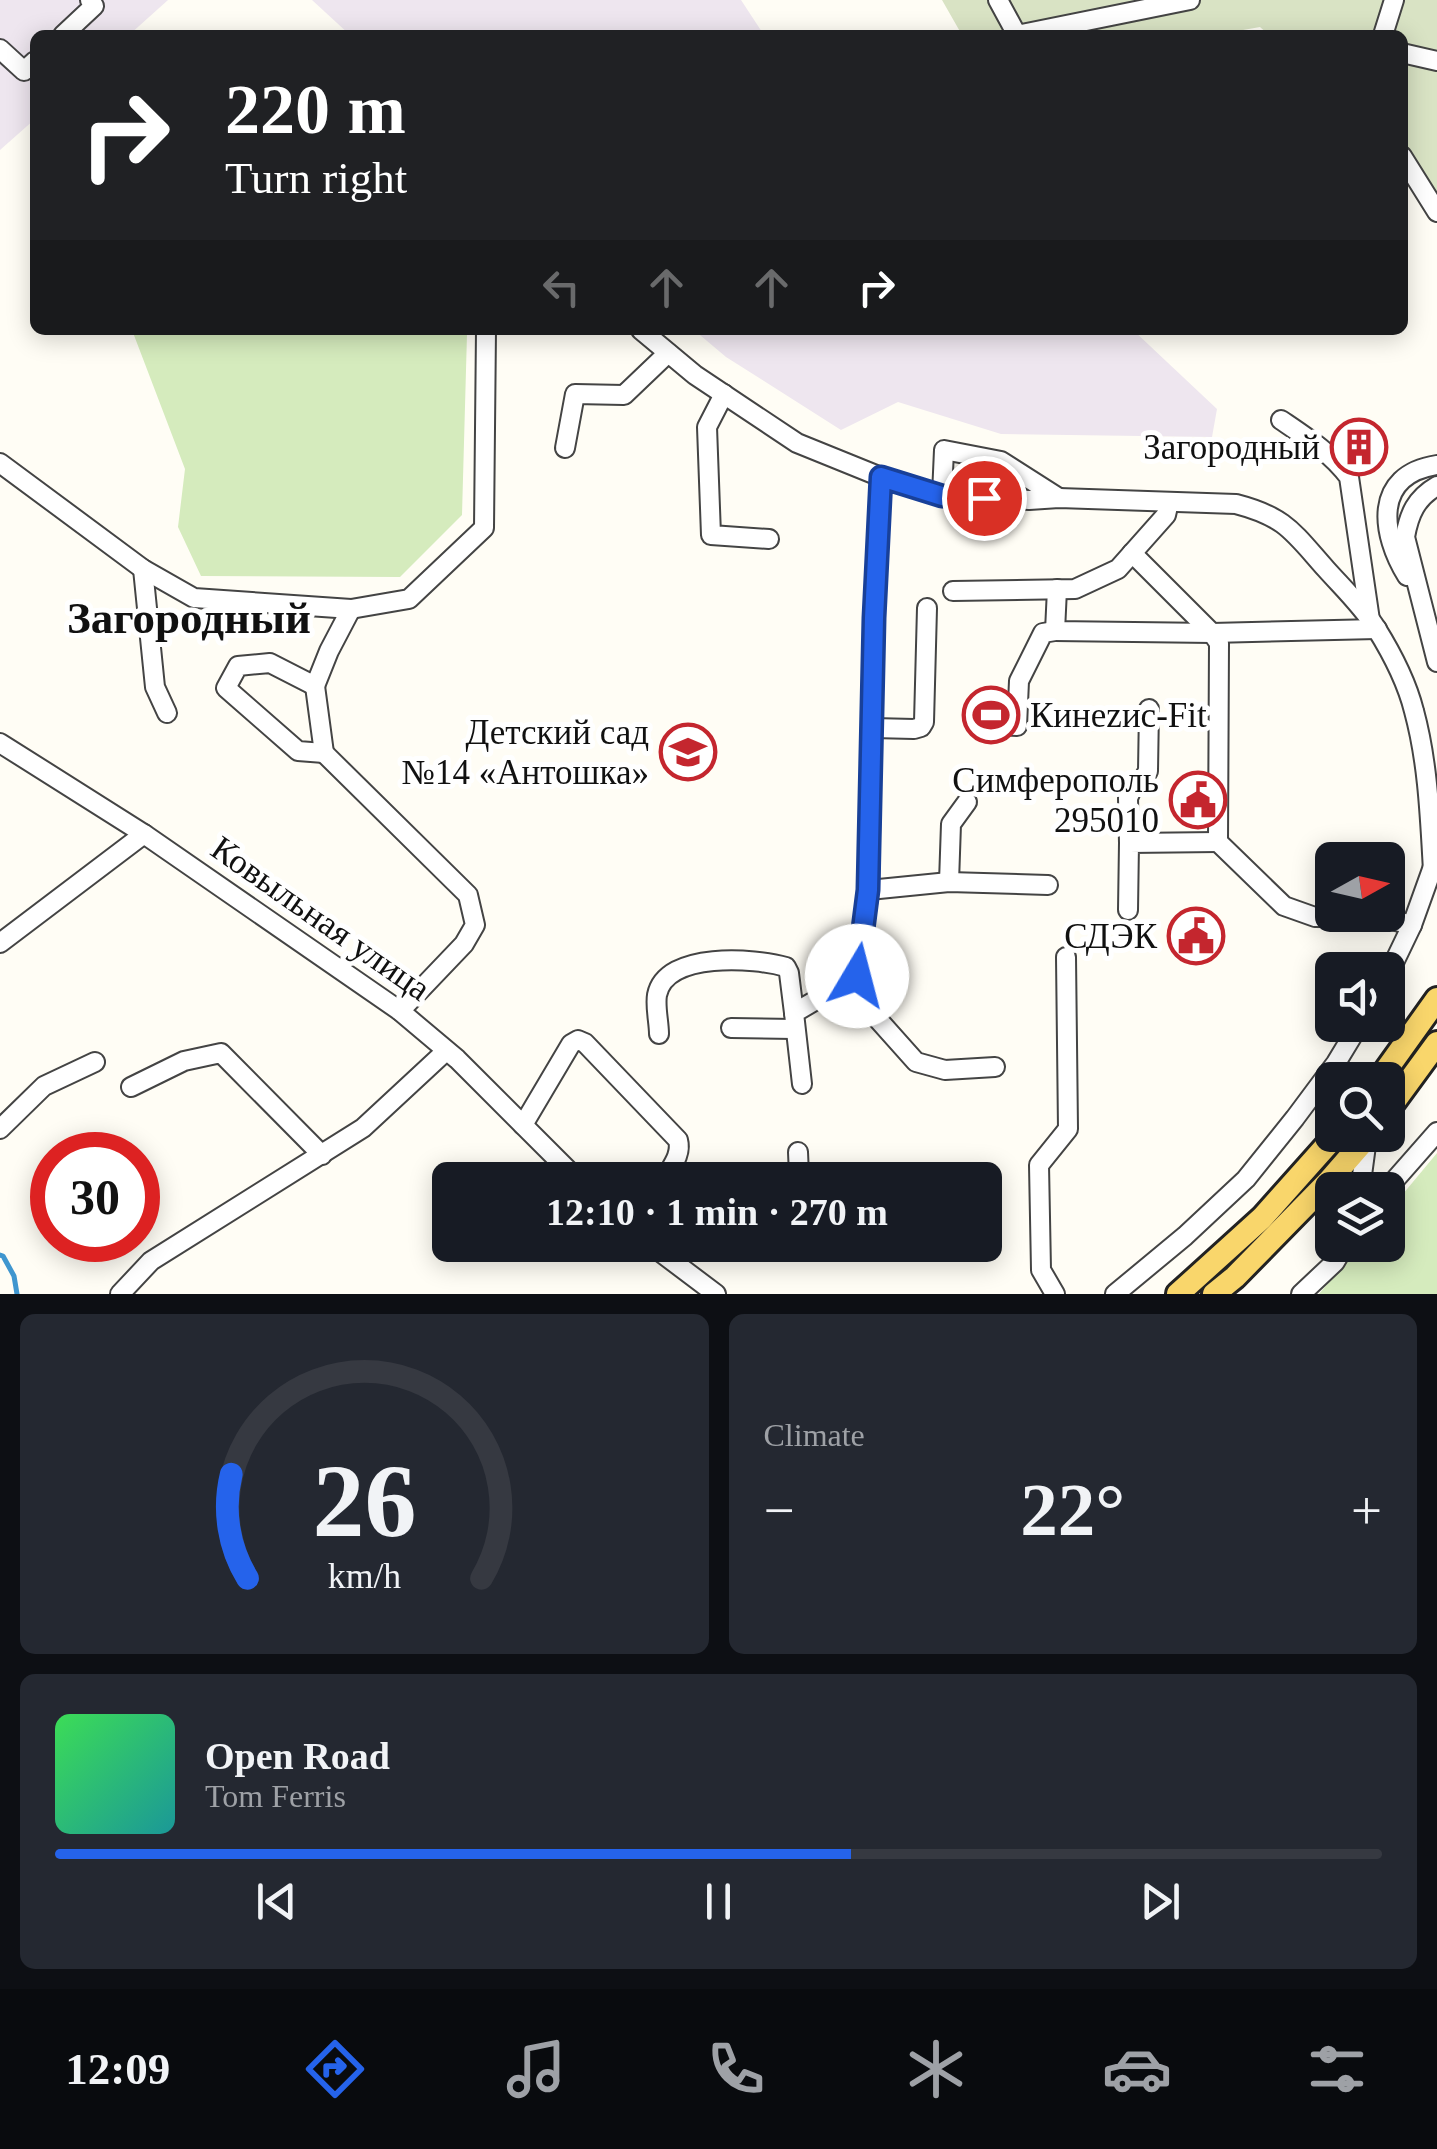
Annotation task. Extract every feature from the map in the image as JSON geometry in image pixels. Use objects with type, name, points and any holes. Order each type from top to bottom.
[{"type":"main road","points":[[1392,1062],[1437,999]]},
{"type":"main road","points":[[1405,1087],[1433,1050]]},
{"type":"main road","points":[[1178,1294],[1262,1218],[1321,1152]]},
{"type":"main road","points":[[1214,1294],[1235,1277],[1354,1152]]},
{"type":"street","points":[[68,30],[94,6],[90,0]]},
{"type":"street","points":[[1038,30],[1134,6],[1190,0]]},
{"type":"street","points":[[1385,30],[1394,0]]},
{"type":"street","points":[[1004,3],[1016,30]]},
{"type":"street","points":[[0,49],[24,71],[30,66]]},
{"type":"street","points":[[1408,54],[1437,61]]},
{"type":"street","points":[[1408,166],[1437,212]]},
{"type":"street","points":[[0,463],[143,569],[194,598],[351,609],[409,599],[484,528],[486,335]]},
{"type":"street","points":[[647,335],[724,394],[798,443],[881,477],[942,496],[1236,504],[1263,511],[1287,525],[1374,625]]},
{"type":"street","points":[[565,448],[574,394],[624,396],[668,352]]},
{"type":"street","points":[[724,394],[707,427],[711,535],[768,539]]},
{"type":"street","points":[[1281,420],[1317,444],[1349,477],[1374,625],[1414,710],[1435,863],[1399,952]]},
{"type":"street","points":[[942,496],[944,450],[1001,462],[1060,498]]},
{"type":"street","points":[[1429,590],[1398,560],[1386,516],[1390,495],[1405,478],[1437,464]]},
{"type":"street","points":[[881,477],[868,890],[857,976],[866,1006],[916,1062],[945,1070],[995,1068]]},
{"type":"street","points":[[1437,486],[1418,501],[1408,518],[1405,537],[1408,556],[1429,590],[1437,662]]},
{"type":"street","points":[[953,592],[1075,589],[1118,569],[1166,516],[1170,502]]},
{"type":"street","points":[[1132,554],[1220,644],[1218,842]]},
{"type":"street","points":[[143,569],[154,688],[167,713]]},
{"type":"street","points":[[1056,590],[1056,630]]},
{"type":"street","points":[[873,728],[914,729],[924,722],[928,608]]},
{"type":"street","points":[[351,609],[316,686],[324,753],[468,895],[475,925],[464,944],[400,1011]]},
{"type":"street","points":[[980,724],[1016,726],[1019,681],[1043,634],[1056,630],[1212,633],[1374,625]]},
{"type":"street","points":[[316,686],[270,662],[238,666],[226,688],[298,751],[324,753]]},
{"type":"street","points":[[1128,910],[1128,798],[1148,771],[1150,708]]},
{"type":"street","name":"Ковыльная улица","points":[[0,742],[144,834],[400,1011],[560,1162]]},
{"type":"street","points":[[950,882],[951,824],[968,802]]},
{"type":"street","points":[[0,943],[144,834]]},
{"type":"street","points":[[1129,843],[1218,842],[1284,906],[1315,917],[1384,918],[1412,925]]},
{"type":"street","points":[[868,890],[950,882],[1048,885]]},
{"type":"street","points":[[1055,1294],[1041,1270],[1039,1165],[1068,1129],[1066,957]]},
{"type":"street","points":[[659,1034],[658,994],[663,982],[684,967],[713,959],[786,967],[802,1084]]},
{"type":"street","points":[[731,1028],[794,1021],[857,976]]},
{"type":"street","points":[[523,1125],[571,1044],[578,1040],[585,1042],[678,1140],[680,1148],[674,1162]]},
{"type":"street","points":[[1115,1294],[1246,1179],[1348,1042]]},
{"type":"street","points":[[120,1294],[151,1261],[363,1128],[446,1051]]},
{"type":"street","points":[[131,1087],[184,1061],[221,1053],[322,1155]]},
{"type":"street","points":[[0,1129],[44,1086],[95,1062]]},
{"type":"street","points":[[1402,1172],[1437,1132]]},
{"type":"street","points":[[798,1152],[798,1162]]},
{"type":"street","points":[[674,1262],[716,1294]]},
{"type":"street","points":[[1301,1294],[1334,1262]]},
{"type":"shaded area","points":[[0,0],[168,0],[135,30],[30,30],[30,123],[0,150]]},
{"type":"shaded area","points":[[312,0],[741,0],[761,30],[345,30]]},
{"type":"shaded area","points":[[700,335],[1138,335],[1217,409],[1212,437],[1001,434],[898,402],[841,430],[726,357]]},
{"type":"green space","points":[[942,0],[1437,0],[1437,197],[1408,169],[1408,30],[959,30]]},
{"type":"green space","points":[[134,335],[467,335],[462,515],[400,577],[201,576],[178,527],[185,469]]},
{"type":"green space","points":[[1437,1153],[1437,1294],[1319,1294],[1346,1262],[1405,1262],[1405,1192]]},
{"type":"waterway","points":[[0,1255],[14,1276],[17,1294]]},
{"type":"place","name":"Загородный","points":[[1359,447]]},
{"type":"place","name":"Кинеzис-Fit","points":[[991,715]]},
{"type":"place","name":"Детский сад №14 «Антошка»","points":[[688,752]]},
{"type":"place","name":"Симферополь 295010","points":[[1198,800]]},
{"type":"place","name":"СДЭК","points":[[1196,936]]},
{"type":"district","name":"Загородный","points":[[189,617]]},
{"type":"route","points":[[857,976],[868,890],[881,477],[942,496],[984,498]]}]
